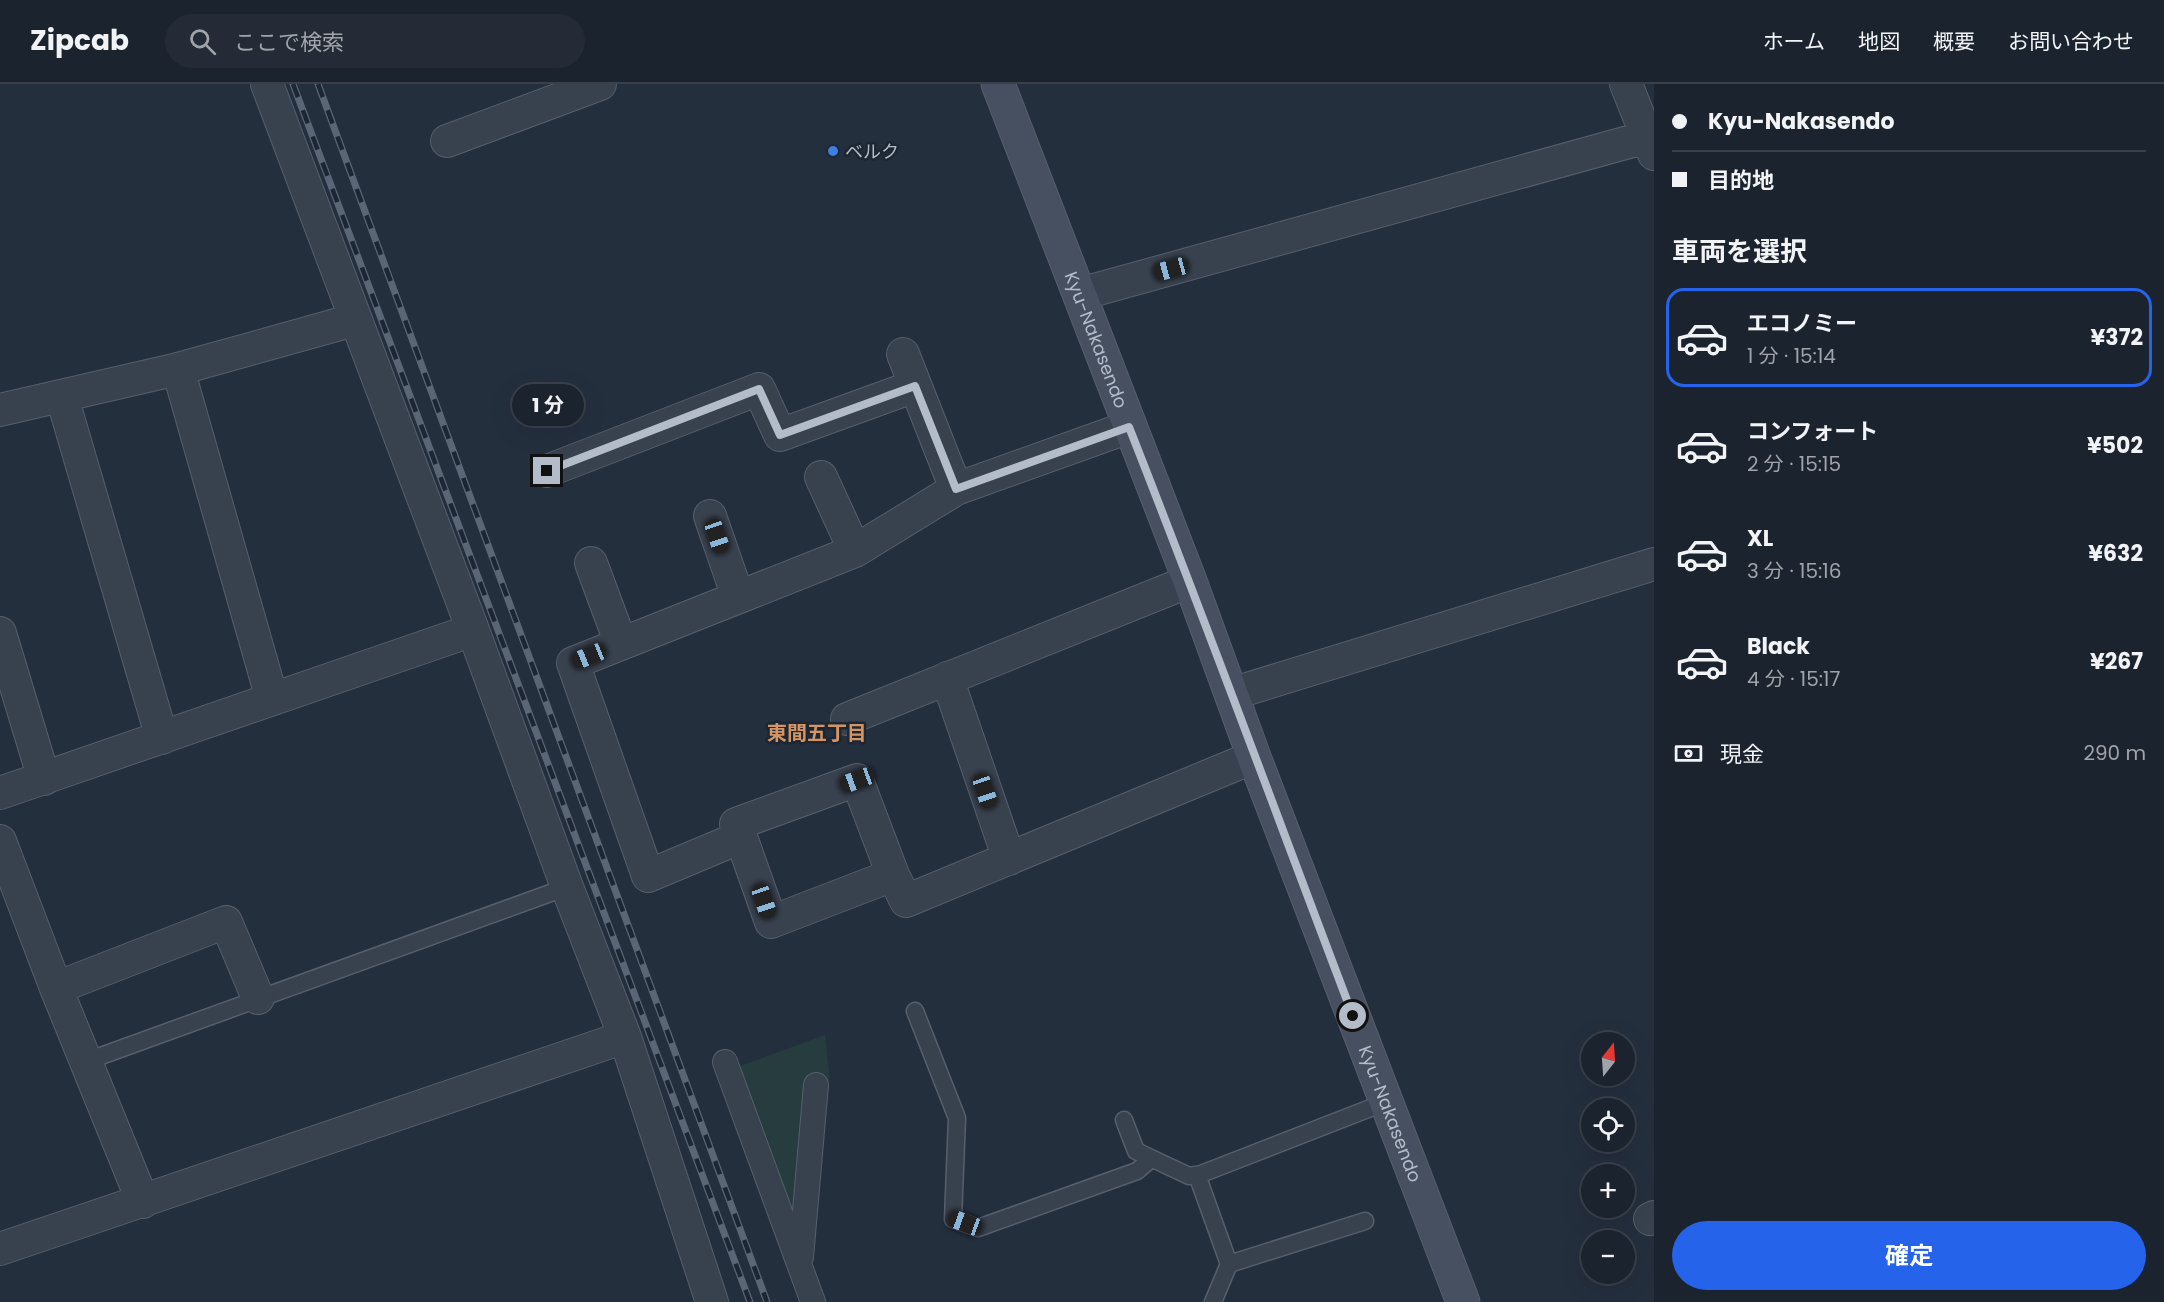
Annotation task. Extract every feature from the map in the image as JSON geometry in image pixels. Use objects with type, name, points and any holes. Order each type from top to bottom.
[{"type":"main road","name":"Kyu-Nakasendo","points":[[998,84],[1190,581],[1254,757],[1463,1302]]},
{"type":"street","points":[[267,84],[625,1037],[712,1302]]},
{"type":"street","points":[[447,141],[600,84]]},
{"type":"street","points":[[1080,294],[1652,142],[1626,84]]},
{"type":"street","points":[[0,410],[178,369],[354,320]]},
{"type":"street","points":[[903,354],[956,489]]},
{"type":"street","points":[[178,369],[272,699]]},
{"type":"street","points":[[547,471],[759,389],[780,435],[915,386]]},
{"type":"street","points":[[62,397],[162,738]]},
{"type":"street","points":[[741,837],[648,876],[573,663],[855,551],[956,489],[1129,427]]},
{"type":"street","points":[[821,477],[855,551]]},
{"type":"street","points":[[710,516],[738,597]]},
{"type":"street","points":[[591,563],[621,644]]},
{"type":"street","points":[[1231,694],[1654,564]]},
{"type":"street","points":[[847,719],[1190,581]]},
{"type":"street","points":[[0,793],[472,630]]},
{"type":"street","points":[[0,633],[44,779]]},
{"type":"street","points":[[947,678],[1009,859]]},
{"type":"street","points":[[893,875],[771,922],[736,824],[857,780],[893,875],[906,901],[1254,757]]},
{"type":"street","points":[[0,841],[56,988],[143,1202]]},
{"type":"street","points":[[56,988],[226,922],[258,998]]},
{"type":"street","points":[[0,1250],[625,1037]]},
{"type":"street","points":[[725,1062],[813,1302]]},
{"type":"street","points":[[801,1265],[816,1085]]},
{"type":"lane","points":[[87,1061],[567,887]]},
{"type":"lane","points":[[915,1011],[957,1118],[953,1219],[978,1228],[1137,1171],[1151,1159]]},
{"type":"lane","points":[[1124,1120],[1136,1151],[1189,1176],[1197,1175],[1386,1102]]},
{"type":"lane","points":[[1197,1175],[1228,1264],[1213,1302]]},
{"type":"lane","points":[[1228,1264],[1365,1221]]},
{"type":"green space","points":[[825,1035],[830,1081],[805,1079],[796,1223],[735,1068]]},
{"type":"railway","points":[[293,84],[750,1302]]},
{"type":"railway","points":[[318,84],[767,1302]]},
{"type":"place","name":"ベルク","points":[[833,151]]},
{"type":"district","name":"東間五丁目","points":[[817,733]]},
{"type":"route","points":[[547,471],[759,389],[780,435],[915,386],[956,489],[1129,427],[1190,581],[1246,736],[1353,1016]]}]
